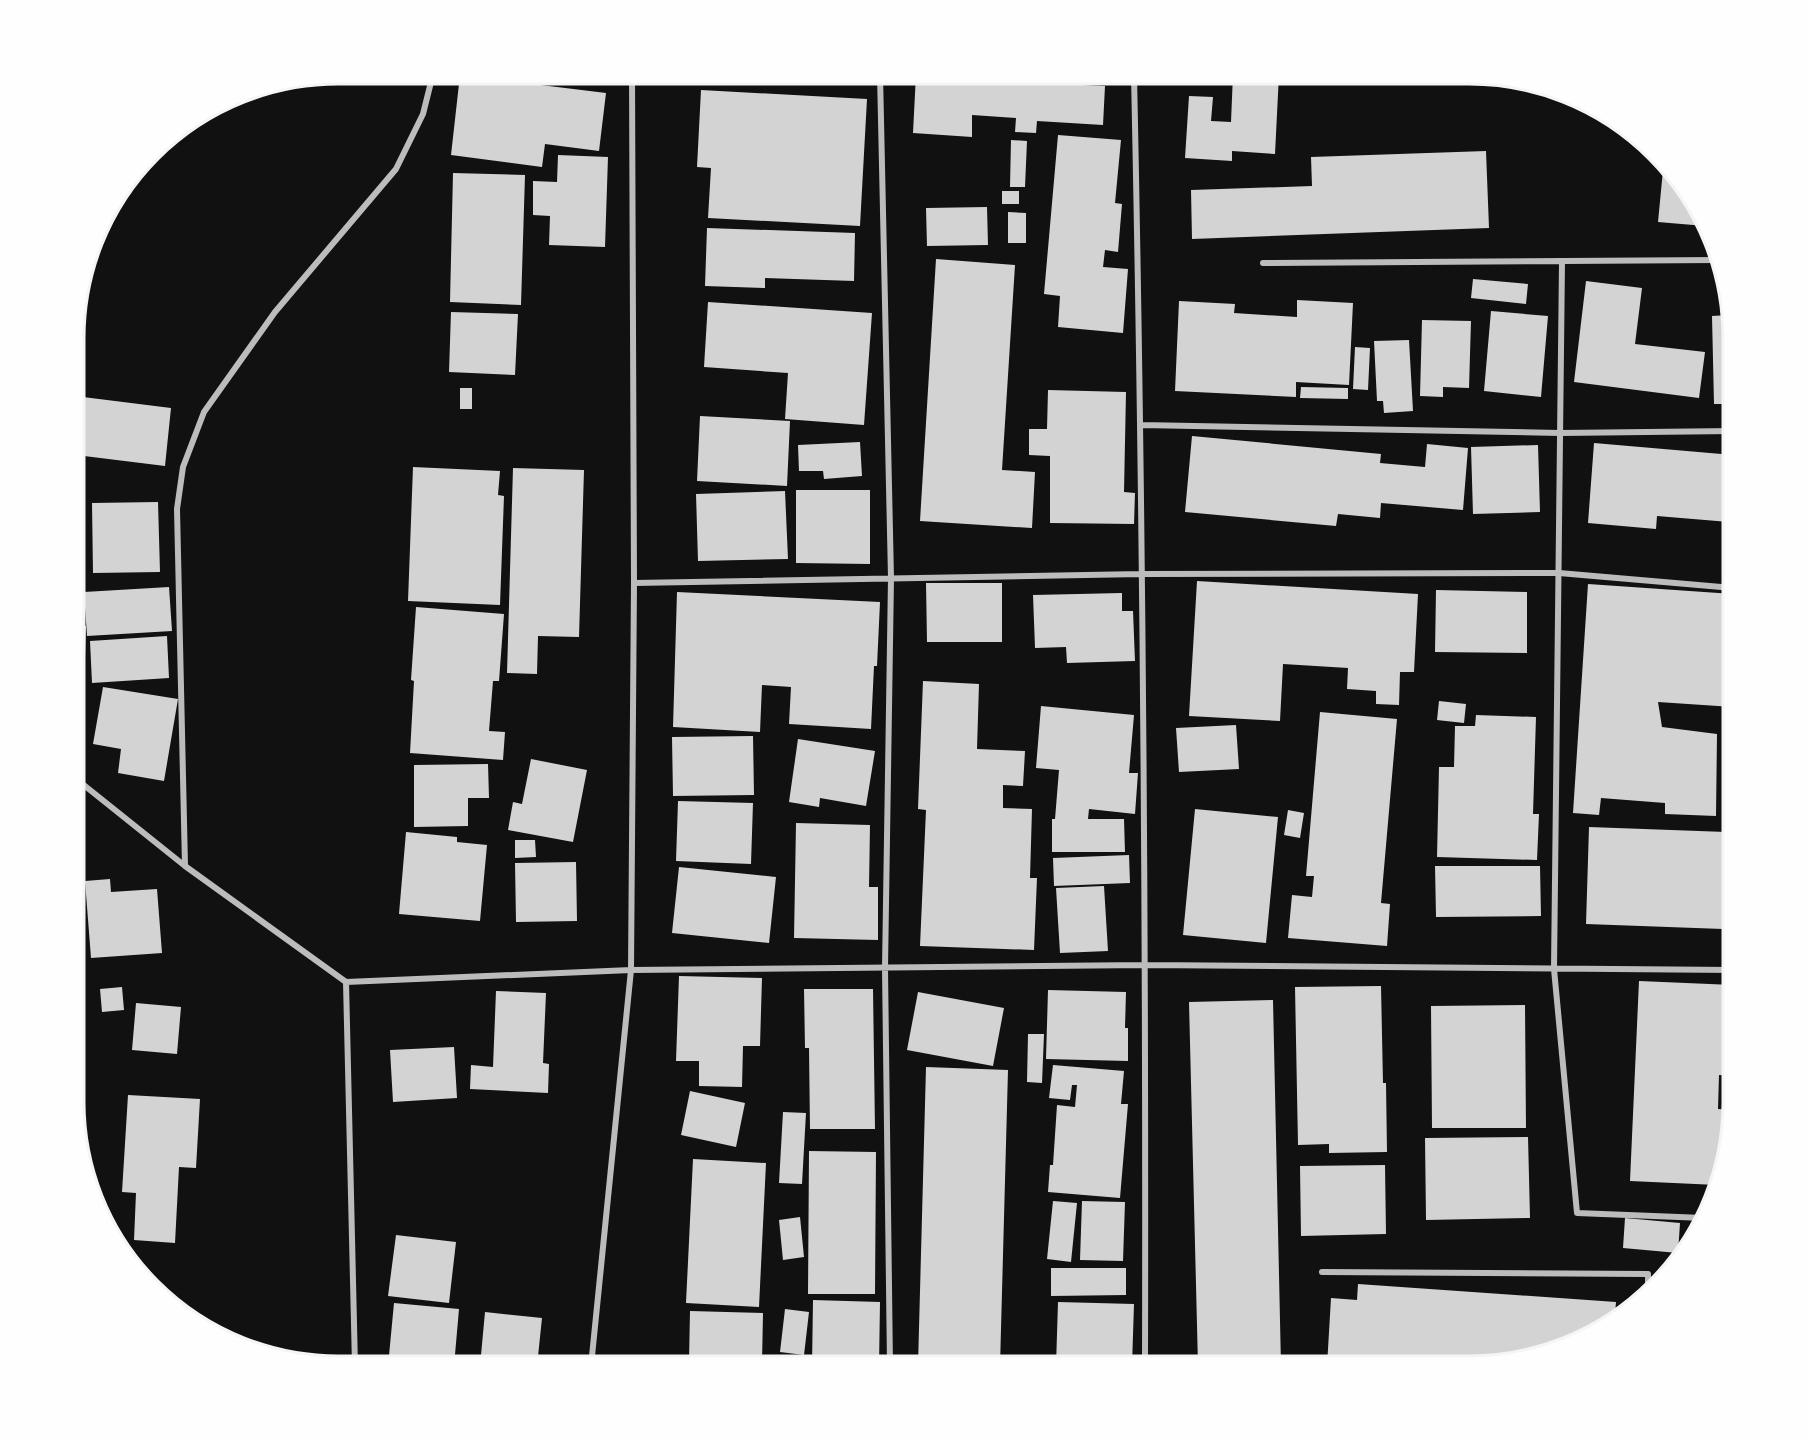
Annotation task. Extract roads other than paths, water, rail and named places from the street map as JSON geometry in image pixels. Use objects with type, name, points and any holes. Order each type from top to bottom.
[{"type":"street","points":[[185,866],[177,509],[183,467],[204,412],[268,321],[396,170],[423,114],[430,84]]},
{"type":"street","points":[[592,1356],[631,970],[634,583],[632,84]]},
{"type":"street","points":[[880,84],[891,578],[885,968],[890,1356]]},
{"type":"street","points":[[1134,84],[1141,425],[1146,965],[1145,1356]]},
{"type":"street","points":[[1263,263],[1710,260]]},
{"type":"street","points":[[1562,262],[1554,969],[1577,1213],[1695,1218]]},
{"type":"street","points":[[1141,425],[1560,433],[1723,431]]},
{"type":"street","points":[[634,583],[1141,574],[1559,573],[1723,587]]},
{"type":"street","points":[[84,785],[185,866],[346,982],[631,970],[1146,965],[1723,970]]},
{"type":"street","points":[[346,982],[355,1356]]},
{"type":"street","points":[[1322,1272],[1648,1274],[1648,1281]]}]
